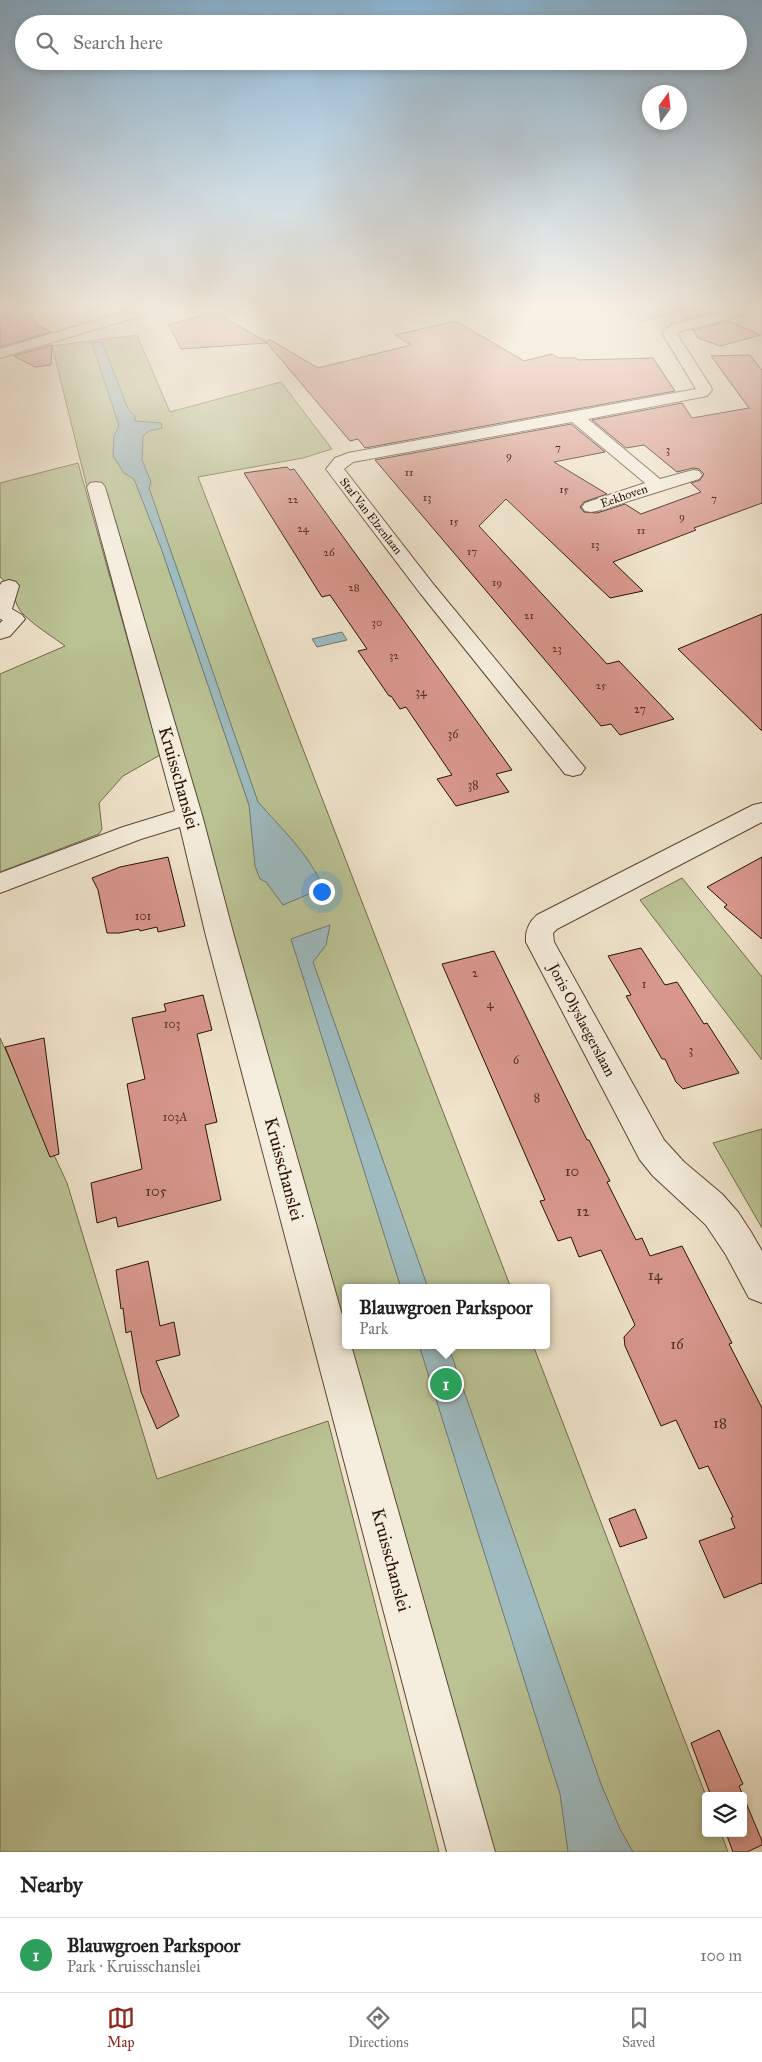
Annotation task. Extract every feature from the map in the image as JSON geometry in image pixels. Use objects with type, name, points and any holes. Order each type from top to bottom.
[{"type":"street","name":"Staf Van Elzenlaan","points":[[573,768],[427,589],[335,470],[341,462],[348,458],[689,395]]},
{"type":"street","name":"Eekhoven","points":[[576,417],[658,485]]},
{"type":"street","name":"Eekhoven","points":[[591,507],[693,474]]},
{"type":"street","name":"Kruisschanslei","points":[[96,487],[190,815],[220,936],[471,1852]]},
{"type":"street","points":[[0,633],[14,619],[1,610],[9,586]]},
{"type":"street","points":[[0,883],[132,833],[190,815]]},
{"type":"street","name":"Joris Olyslaegerslaan","points":[[750,818],[547,922],[543,925],[539,936],[540,942],[652,1150],[666,1169],[709,1204],[723,1220],[762,1286]]},
{"type":"green space","points":[[64,395],[163,395],[170,412],[231,395],[291,395],[332,449],[303,458],[198,477],[509,1284],[342,1284],[342,1349],[535,1349],[704,1792],[702,1792],[702,1837],[722,1837],[728,1852],[471,1852],[96,487],[87,487]]},
{"type":"green space","points":[[78,463],[160,755],[123,776],[99,803],[102,829],[99,834],[0,872],[0,674],[65,646],[24,615],[17,605],[10,587],[0,577],[0,483]]},
{"type":"green space","points":[[682,878],[762,977],[762,1060],[640,900]]},
{"type":"green space","points":[[0,1038],[67,1183],[157,1479],[328,1421],[439,1852],[0,1852]]},
{"type":"green space","points":[[762,1129],[762,1228],[713,1143]]},
{"type":"water","points":[[109,395],[123,395],[128,409],[135,416],[135,421],[161,423],[162,428],[149,431],[143,436],[142,460],[151,482],[149,488],[258,802],[303,853],[323,888],[283,905],[266,882],[260,879],[255,866],[249,805],[161,548],[134,479],[124,473],[113,456],[114,436],[119,426]]},
{"type":"water","points":[[342,632],[347,640],[317,647],[312,639]]},
{"type":"water","points":[[330,925],[326,945],[313,962],[427,1284],[400,1284],[291,939]]},
{"type":"water","points":[[420,1349],[449,1349],[601,1784],[620,1829],[633,1852],[568,1852],[560,1794]]},
{"type":"building","points":[[311,395],[651,395],[365,448],[358,439],[350,441]]},
{"type":"building","points":[[740,395],[762,395],[762,503],[694,528],[696,530],[613,562],[643,591],[610,598],[506,499],[479,526],[607,664],[619,661],[674,719],[620,735],[611,724],[601,726],[375,460],[571,424],[605,452],[554,462],[607,494],[584,502],[580,507],[584,512],[597,513],[625,504],[641,514],[701,492],[691,483],[700,480],[704,474],[699,469],[693,468],[677,472],[644,445],[626,448],[592,420],[682,403],[692,418],[749,408]]},
{"type":"building","points":[[287,467],[290,470],[294,469],[512,770],[496,774],[509,792],[456,806],[437,779],[452,775],[406,707],[400,709],[358,651],[367,649],[330,595],[322,597],[244,473]]},
{"type":"building","points":[[762,614],[762,731],[678,649]]},
{"type":"building","points":[[168,857],[185,926],[158,932],[157,927],[140,931],[139,929],[107,933],[98,890],[92,878],[120,867]]},
{"type":"building","points":[[762,857],[762,939],[724,907],[727,905],[707,887]]},
{"type":"building","points":[[641,948],[665,985],[677,982],[704,1024],[707,1023],[739,1073],[683,1089],[676,1082],[665,1059],[662,1059],[626,996],[631,995],[608,956]]},
{"type":"building","points":[[494,951],[587,1140],[589,1140],[610,1181],[607,1182],[636,1240],[642,1238],[650,1256],[682,1246],[732,1343],[729,1344],[762,1408],[762,1584],[724,1598],[699,1541],[735,1528],[731,1518],[733,1517],[708,1466],[699,1469],[676,1420],[661,1426],[625,1346],[624,1337],[635,1325],[601,1250],[579,1257],[571,1237],[558,1241],[540,1201],[545,1200],[442,964]]},
{"type":"building","points":[[203,995],[212,1030],[197,1034],[217,1122],[205,1125],[221,1200],[118,1227],[116,1217],[97,1223],[91,1183],[142,1169],[127,1084],[145,1079],[132,1018],[166,1011],[164,1004]]},
{"type":"building","points":[[44,1038],[59,1154],[50,1157],[5,1047]]},
{"type":"building","points":[[148,1261],[160,1326],[174,1322],[180,1355],[156,1361],[179,1416],[157,1429],[141,1392],[131,1331],[126,1333],[123,1308],[121,1309],[116,1270]]},
{"type":"building","points":[[635,1509],[647,1538],[620,1547],[609,1519]]},
{"type":"building","points":[[719,1730],[743,1784],[739,1786],[742,1792],[709,1792],[691,1743]]},
{"type":"building","points":[[747,1805],[762,1845],[747,1852],[733,1852],[727,1837],[747,1837]]},
{"type":"place","name":"Blauwgroen Parkspoor","points":[[446,1384]]}]
